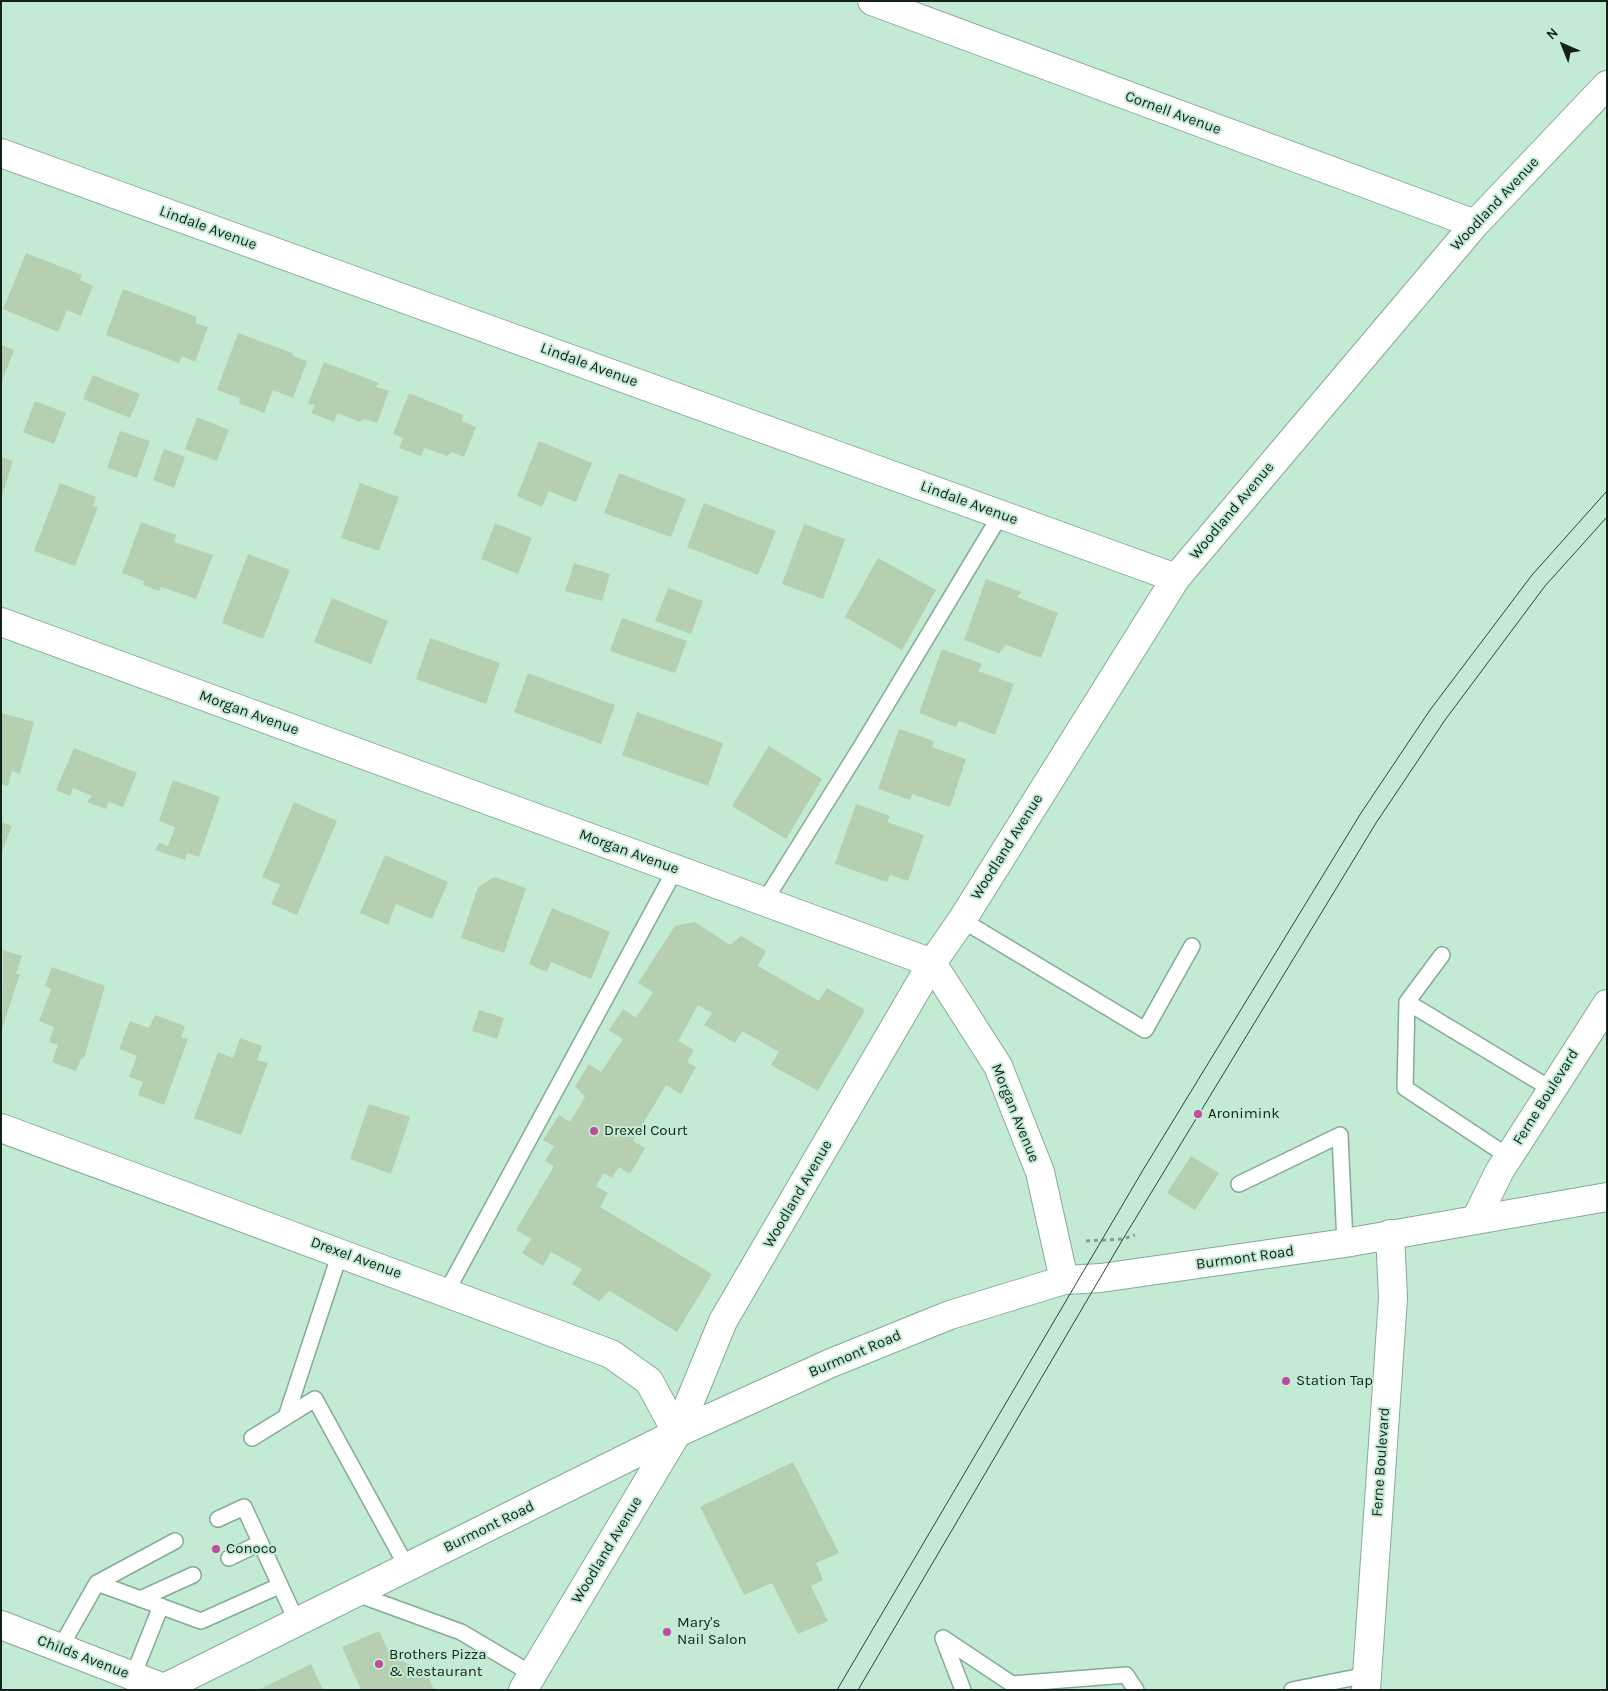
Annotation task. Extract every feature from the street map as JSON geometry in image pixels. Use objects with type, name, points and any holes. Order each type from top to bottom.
[{"type":"street","name":"Cornell Avenue","points":[[872,1],[1474,224]]},
{"type":"street","name":"Woodland Avenue","points":[[527,1682],[677,1433],[724,1321],[932,963],[962,920],[1176,578],[1474,224],[1607,85]]},
{"type":"street","name":"Lindale Avenue","points":[[1,153],[1176,578]]},
{"type":"street","name":"Morgan Avenue","points":[[1,622],[932,963],[998,1066],[1040,1172],[1064,1280]]},
{"type":"street","name":"Ferne Boulevard","points":[[1476,1219],[1508,1157],[1607,1004]]},
{"type":"street","name":"Drexel Avenue","points":[[1,1128],[447,1291],[611,1354],[649,1381],[677,1433]]},
{"type":"street","name":"Burmont Road","points":[[162,1689],[677,1433],[831,1363],[950,1315],[1064,1280],[1101,1278],[1345,1243],[1607,1197]]},
{"type":"street","name":"Ferne Boulevard","points":[[1367,1682],[1393,1298],[1390,1234]]},
{"type":"street","name":"Childs Avenue","points":[[1,1625],[162,1689]]},
{"type":"lane","points":[[764,902],[864,742],[1001,514]]},
{"type":"lane","points":[[447,1291],[675,870]]},
{"type":"lane","points":[[962,920],[1145,1030],[1192,946]]},
{"type":"lane","points":[[1442,955],[1407,1002],[1405,1088],[1508,1157]]},
{"type":"lane","points":[[1407,1002],[1551,1089]]},
{"type":"lane","points":[[1238,1184],[1340,1135],[1345,1243]]},
{"type":"lane","points":[[286,1417],[340,1253]]},
{"type":"lane","points":[[252,1438],[315,1399],[408,1567]]},
{"type":"lane","points":[[218,1519],[244,1507],[296,1622]]},
{"type":"lane","points":[[60,1648],[97,1583],[175,1541]]},
{"type":"lane","points":[[229,1558],[260,1543]]},
{"type":"lane","points":[[140,1599],[193,1575]]},
{"type":"lane","points":[[97,1583],[201,1621],[279,1586]]},
{"type":"lane","points":[[354,1593],[461,1632],[527,1682]]},
{"type":"lane","points":[[133,1676],[161,1606]]},
{"type":"lane","points":[[963,1690],[943,1638],[1012,1684],[1126,1675],[1136,1690]]},
{"type":"lane","points":[[1292,1690],[1367,1682]]},
{"type":"path","points":[[1056,1243],[1123,1239],[1135,1235]]},
{"type":"building","points":[[26,253],[82,275],[80,280],[93,286],[81,316],[67,310],[58,332],[3,309]]},
{"type":"building","points":[[123,289],[197,317],[195,323],[208,327],[195,362],[182,356],[179,363],[106,335]]},
{"type":"building","points":[[238,333],[292,353],[293,356],[307,361],[293,398],[273,390],[264,413],[239,403],[240,398],[217,390]]},
{"type":"building","points":[[1,345],[14,350],[1,384]]},
{"type":"building","points":[[324,362],[379,383],[376,387],[389,391],[377,423],[364,419],[360,422],[337,413],[334,422],[311,413],[315,405],[308,404]]},
{"type":"building","points":[[93,375],[140,394],[130,418],[83,399]]},
{"type":"building","points":[[409,393],[463,415],[462,421],[476,427],[464,457],[452,452],[447,456],[425,448],[421,456],[399,448],[403,438],[393,434]]},
{"type":"building","points":[[35,401],[66,413],[54,444],[23,432]]},
{"type":"building","points":[[197,417],[229,430],[217,461],[185,449]]},
{"type":"building","points":[[120,431],[150,441],[137,478],[107,468]]},
{"type":"building","points":[[539,441],[592,463],[576,502],[549,491],[542,507],[517,496]]},
{"type":"building","points":[[164,449],[185,457],[174,488],[153,480]]},
{"type":"building","points":[[1,457],[13,461],[2,496],[1,496]]},
{"type":"building","points":[[619,473],[686,499],[671,537],[604,513]]},
{"type":"building","points":[[60,483],[96,497],[93,506],[98,507],[75,566],[34,551]]},
{"type":"building","points":[[360,483],[399,497],[379,551],[341,538]]},
{"type":"building","points":[[704,503],[776,531],[758,575],[687,547]]},
{"type":"building","points":[[141,522],[176,535],[174,542],[213,555],[196,599],[161,587],[159,591],[143,585],[144,581],[122,573]]},
{"type":"building","points":[[495,523],[532,538],[518,574],[481,559]]},
{"type":"building","points":[[804,524],[845,539],[823,599],[782,584]]},
{"type":"building","points":[[248,554],[290,570],[263,639],[222,623]]},
{"type":"building","points":[[878,558],[936,590],[902,650],[845,617]]},
{"type":"building","points":[[574,563],[610,574],[602,601],[565,591]]},
{"type":"building","points":[[986,579],[1021,592],[1017,597],[1058,613],[1041,658],[1006,645],[999,653],[964,640]]},
{"type":"building","points":[[668,588],[703,601],[691,634],[655,621]]},
{"type":"building","points":[[332,598],[388,621],[371,664],[314,642]]},
{"type":"building","points":[[622,618],[687,641],[675,673],[610,651]]},
{"type":"building","points":[[430,638],[500,663],[486,704],[416,679]]},
{"type":"building","points":[[942,649],[982,664],[978,671],[1014,684],[995,735],[959,721],[956,727],[919,713]]},
{"type":"building","points":[[528,673],[615,705],[601,744],[514,712]]},
{"type":"building","points":[[637,712],[723,743],[708,786],[622,755]]},
{"type":"building","points":[[1,713],[34,722],[20,774],[12,771],[8,786],[1,784]]},
{"type":"building","points":[[899,729],[934,741],[932,747],[966,759],[950,807],[912,794],[910,800],[878,789]]},
{"type":"building","points":[[769,746],[822,779],[786,839],[732,806]]},
{"type":"building","points":[[74,748],[137,773],[123,807],[108,802],[106,809],[87,802],[92,796],[73,788],[70,796],[56,790]]},
{"type":"building","points":[[173,780],[220,797],[199,857],[187,853],[185,860],[155,850],[159,843],[168,846],[175,827],[159,821]]},
{"type":"building","points":[[294,802],[337,821],[297,915],[271,904],[280,885],[262,877]]},
{"type":"building","points":[[856,804],[890,816],[887,822],[924,835],[908,881],[890,875],[887,882],[835,864]]},
{"type":"building","points":[[1,822],[12,826],[1,854]]},
{"type":"building","points":[[385,855],[448,882],[432,919],[396,904],[388,925],[360,913]]},
{"type":"building","points":[[494,877],[526,888],[504,953],[461,938],[478,887]]},
{"type":"building","points":[[552,908],[610,932],[591,979],[551,962],[547,972],[529,964]]},
{"type":"building","name":"Drexel Court","points":[[695,922],[730,945],[741,936],[766,951],[758,966],[819,1001],[827,988],[865,1010],[818,1091],[771,1065],[779,1052],[742,1031],[735,1043],[704,1025],[712,1013],[698,1005],[678,1041],[694,1050],[687,1062],[696,1067],[681,1094],[666,1085],[633,1141],[645,1148],[630,1174],[619,1167],[612,1178],[604,1173],[596,1186],[608,1193],[600,1207],[712,1274],[677,1332],[610,1291],[599,1301],[572,1284],[582,1269],[551,1252],[543,1266],[522,1253],[531,1239],[516,1230],[554,1166],[545,1161],[554,1146],[543,1140],[559,1115],[570,1122],[585,1097],[575,1086],[589,1064],[601,1072],[623,1039],[609,1030],[623,1009],[636,1018],[653,992],[638,983],[675,926]]},
{"type":"building","points":[[3,950],[22,956],[16,974],[20,974],[2,1029]]},
{"type":"building","points":[[52,967],[105,986],[84,1058],[81,1059],[76,1071],[52,1062],[58,1045],[49,1042],[54,1027],[39,1021],[51,989],[45,986]]},
{"type":"building","points":[[479,1010],[504,1018],[497,1039],[472,1031]]},
{"type":"building","points":[[155,1015],[185,1026],[181,1037],[188,1039],[164,1105],[138,1095],[143,1082],[129,1077],[137,1056],[119,1049],[130,1021],[149,1028]]},
{"type":"building","points":[[240,1038],[262,1046],[257,1060],[268,1063],[241,1135],[194,1118],[218,1052],[233,1058]]},
{"type":"building","points":[[369,1104],[410,1117],[391,1174],[350,1159]]},
{"type":"building","points":[[1191,1156],[1219,1173],[1195,1210],[1167,1193]]},
{"type":"building","points":[[793,1462],[839,1553],[816,1563],[823,1580],[811,1586],[828,1621],[798,1634],[772,1583],[744,1595],[700,1507]]},
{"type":"building","name":"Brothers Pizza & Restaurant","points":[[379,1631],[390,1655],[427,1673],[434,1690],[361,1690],[342,1647]]},
{"type":"building","points":[[311,1664],[323,1690],[258,1690]]},
{"type":"tram line","points":[[837,1690],[1143,1170],[1361,813],[1430,710],[1532,575],[1607,491]]},
{"type":"tram line","points":[[858,1690],[1123,1239],[1376,823],[1445,720],[1545,586],[1607,517]]},
{"type":"place","name":"Aronimink","points":[[1198,1114]]},
{"type":"place","name":"Drexel Court","points":[[594,1131]]},
{"type":"place","name":"Station Tap","points":[[1286,1381]]},
{"type":"place","name":"Conoco","points":[[216,1549]]},
{"type":"place","name":"Mary's Nail Salon","points":[[667,1632]]},
{"type":"place","name":"Brothers Pizza & Restaurant","points":[[379,1664]]}]
